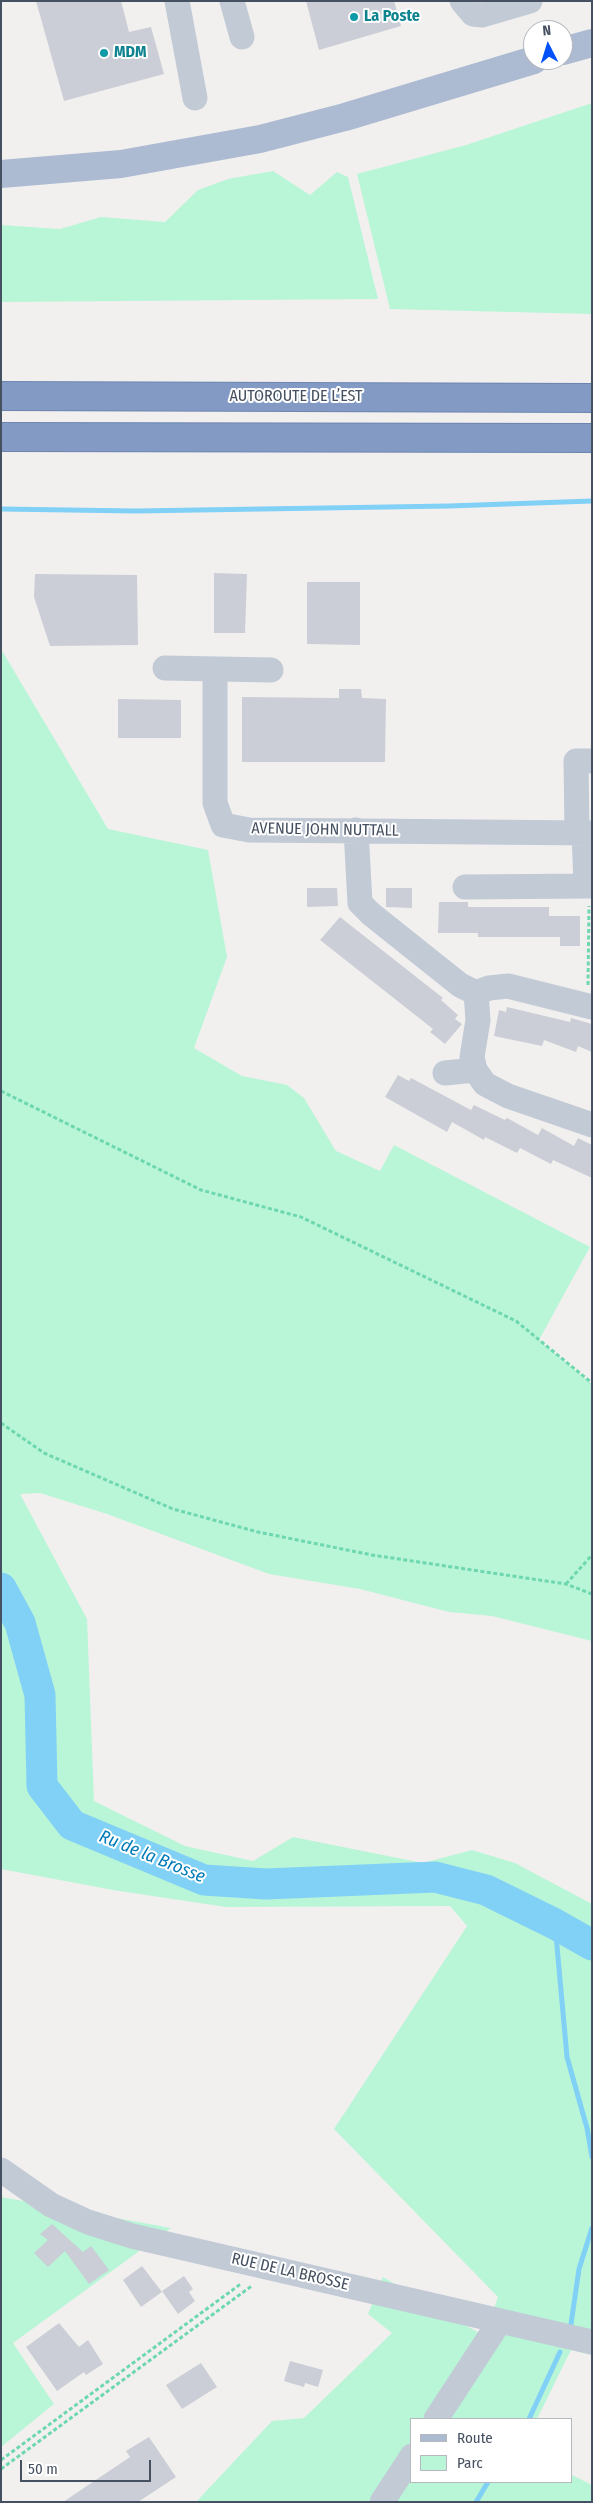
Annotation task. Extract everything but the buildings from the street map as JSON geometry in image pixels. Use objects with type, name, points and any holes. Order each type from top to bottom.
[{"type":"highway","name":"AUTOROUTE DE L’EST","points":[[1,396],[592,398]]},
{"type":"highway","points":[[1,437],[592,438]]},
{"type":"main road","points":[[573,48],[592,42]]},
{"type":"main road","points":[[1,174],[121,164],[260,139],[345,117],[523,63]]},
{"type":"street","points":[[177,1],[195,98]]},
{"type":"street","points":[[232,1],[242,37]]},
{"type":"street","points":[[462,1],[473,14],[482,15],[530,1]]},
{"type":"street","points":[[165,668],[271,670]]},
{"type":"street","name":"AVENUE JOHN NUTTALL","points":[[215,669],[214,803],[223,825],[249,830],[584,832]]},
{"type":"street","points":[[465,888],[589,886],[584,832],[584,761]]},
{"type":"street","points":[[356,830],[360,903],[370,914],[460,985],[476,993],[489,988],[508,986],[589,1006]]},
{"type":"street","points":[[476,993],[478,1020],[472,1057],[475,1070],[485,1084],[508,1096],[592,1125]]},
{"type":"street","points":[[445,1073],[475,1070]]},
{"type":"street","name":"RUE DE LA BROSSE","points":[[1,2170],[51,2205],[88,2222],[132,2236],[592,2342]]},
{"type":"street","points":[[437,2418],[500,2321]]},
{"type":"street","points":[[382,2502],[410,2459]]},
{"type":"path","points":[[589,886],[589,1006]]},
{"type":"path","points":[[1,1091],[201,1190],[301,1217],[516,1321],[592,1383]]},
{"type":"path","points":[[1,1423],[44,1453],[173,1509],[258,1532],[372,1555],[566,1584],[592,1594]]},
{"type":"path","points":[[566,1584],[592,1555]]},
{"type":"path","points":[[1,2460],[271,2267]]},
{"type":"path","points":[[1,2469],[271,2267]]},
{"type":"green space","points":[[592,103],[592,314],[390,309],[357,174],[466,145]]},
{"type":"green space","points":[[273,171],[310,195],[337,172],[348,177],[378,299],[1,302],[1,225],[60,229],[101,217],[165,222],[198,190],[228,179]]},
{"type":"green space","points":[[1,649],[108,829],[208,850],[227,957],[194,1048],[242,1076],[287,1085],[304,1098],[336,1151],[380,1171],[394,1145],[590,1247],[539,1340],[592,1384],[592,1641],[492,1616],[449,1612],[360,1589],[269,1574],[107,1514],[40,1493],[20,1494],[87,1619],[94,1801],[185,1846],[253,1861],[293,1837],[423,1863],[472,1850],[515,1863],[592,1904],[592,2355],[571,2350],[537,2418],[410,2418],[410,2483],[573,2483],[573,2476],[592,2485],[591,2502],[196,2502],[272,2421],[304,2418],[392,2333],[368,2314],[383,2277],[484,2336],[498,2297],[334,2129],[467,1926],[450,1906],[226,1907],[113,1890],[1,1869]]},
{"type":"green space","points":[[1,2197],[171,2228],[13,2343],[54,2404],[1,2447]]},
{"type":"waterway","points":[[1,509],[136,511],[449,506],[592,501]]},
{"type":"waterway","name":"Ru de la Brosse","points":[[1,1588],[20,1623],[40,1695],[42,1786],[72,1825],[204,1880],[266,1884],[435,1877],[486,1890],[555,1924],[592,1945]]},
{"type":"waterway","points":[[555,1924],[567,2057],[587,2128],[592,2157]]},
{"type":"waterway","points":[[571,2324],[579,2269],[592,2228]]},
{"type":"waterway","points":[[529,2418],[560,2352]]},
{"type":"waterway","points":[[476,2502],[487,2483]]},
{"type":"place","name":"La Poste","points":[[354,17]]},
{"type":"place","name":"MDM","points":[[104,53]]}]
